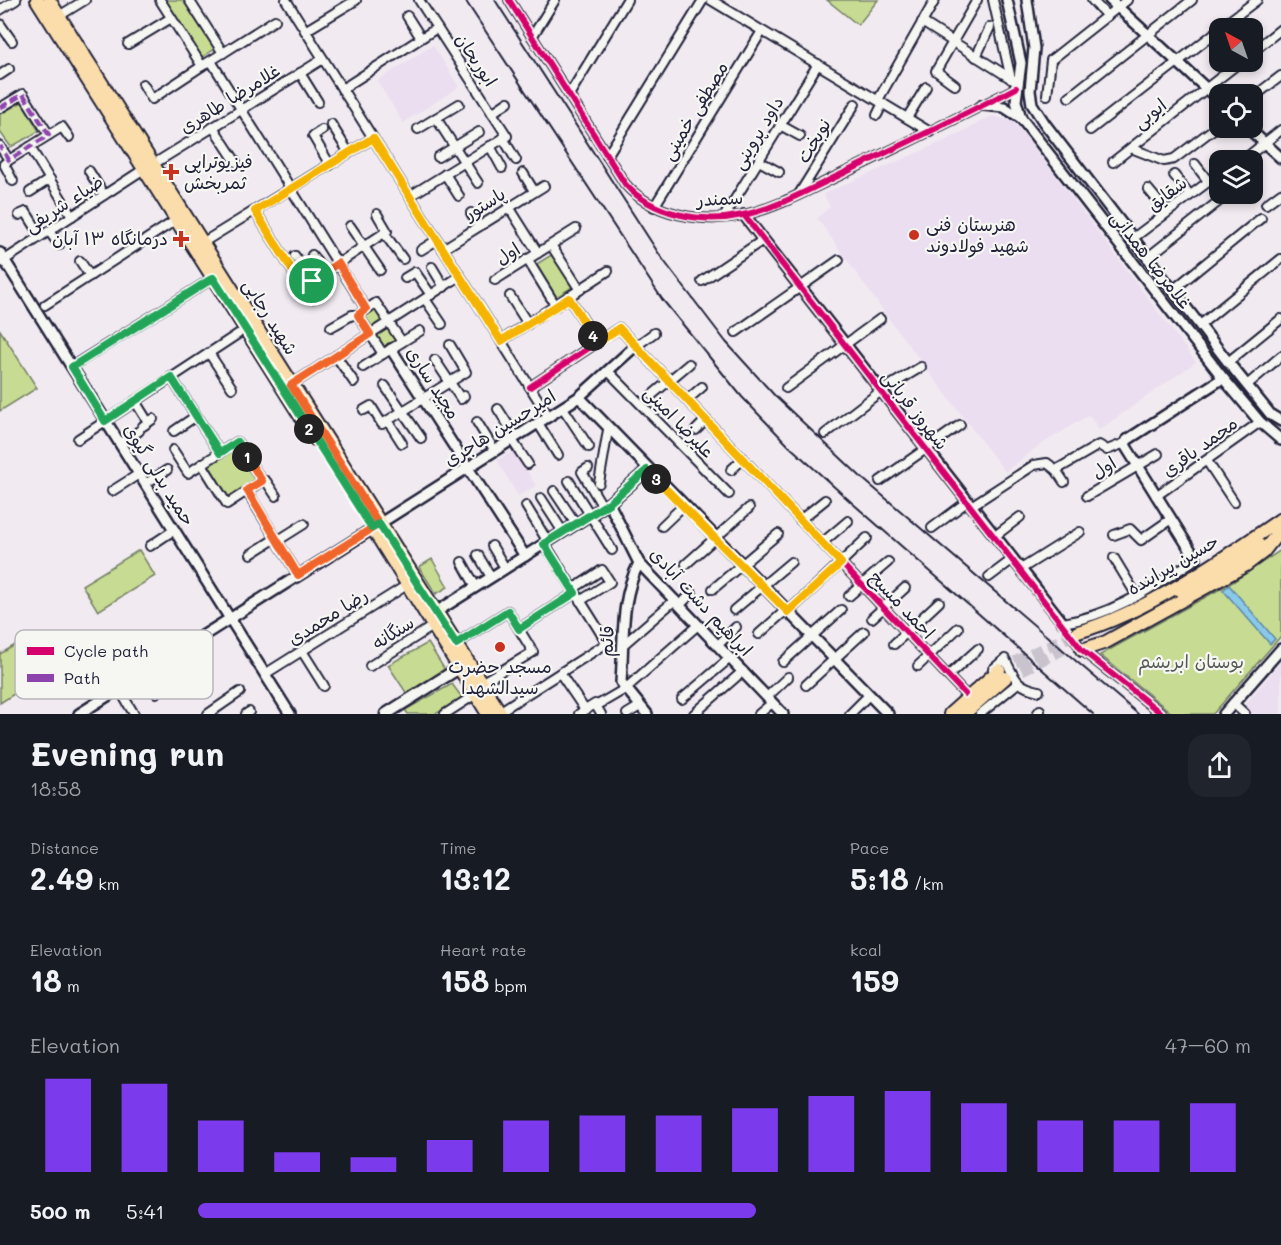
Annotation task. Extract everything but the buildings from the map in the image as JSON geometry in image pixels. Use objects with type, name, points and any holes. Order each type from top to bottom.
[{"type":"main road","name":"شهید رجایی","points":[[37,0],[148,167],[202,243],[291,385],[375,526],[407,585],[433,626],[463,665],[491,713]]},
{"type":"main road","name":"شهید رجایی","points":[[49,0],[148,167],[176,220],[375,526],[436,612],[456,644],[463,665]]},
{"type":"main road","name":"حسین پیراینده","points":[[1080,641],[1100,626],[1236,550],[1281,519]]},
{"type":"main road","points":[[1080,641],[1106,642],[1246,566],[1263,552],[1279,532]]},
{"type":"main road","points":[[386,714],[399,711],[463,665]]},
{"type":"main road","points":[[950,714],[1003,669]]},
{"type":"main road","points":[[964,714],[1003,669]]},
{"type":"street","points":[[0,10],[16,0]]},
{"type":"street","points":[[59,16],[86,0]]},
{"type":"street","points":[[160,0],[202,66]]},
{"type":"street","points":[[286,0],[549,417]]},
{"type":"street","name":"ابوریحان","points":[[419,0],[505,137]]},
{"type":"street","name":"سمندر","points":[[509,0],[632,192],[654,207],[705,218],[744,215],[799,194],[983,105],[1015,83]]},
{"type":"street","points":[[532,37],[555,0]]},
{"type":"street","points":[[568,95],[627,0]]},
{"type":"street","points":[[607,156],[703,0]]},
{"type":"street","points":[[711,0],[930,132]]},
{"type":"street","points":[[877,115],[880,102],[935,0]]},
{"type":"street","points":[[955,85],[936,70],[977,0]]},
{"type":"street","points":[[993,0],[1015,83]]},
{"type":"street","name":"غلامرضا همدانی","points":[[1007,0],[1021,63],[1015,83],[1016,101],[1021,118],[1188,334],[1260,422],[1281,440]]},
{"type":"street","name":"غلامرضا همدانی","points":[[1027,0],[1034,48],[1032,104],[1040,118],[1246,385],[1271,415],[1281,422]]},
{"type":"street","points":[[1092,0],[1107,16]]},
{"type":"street","points":[[1110,0],[1209,92]]},
{"type":"street","points":[[1047,95],[1051,60],[1127,0]]},
{"type":"street","points":[[1069,97],[1192,0]]},
{"type":"street","points":[[1234,18],[1257,0]]},
{"type":"street","points":[[193,1],[223,53]]},
{"type":"street","points":[[305,31],[350,1]]},
{"type":"street","points":[[407,16],[421,38]]},
{"type":"street","points":[[128,44],[171,18]]},
{"type":"street","points":[[143,84],[152,99],[275,20]]},
{"type":"street","points":[[922,22],[1015,83]]},
{"type":"street","points":[[0,24],[12,41]]},
{"type":"street","points":[[976,57],[990,27]]},
{"type":"street","points":[[342,89],[437,28]]},
{"type":"street","points":[[1263,43],[1281,29]]},
{"type":"street","name":"مصطفی خمینی","points":[[654,207],[762,31]]},
{"type":"street","points":[[1090,130],[1209,37]]},
{"type":"street","name":"غلامرضا طاهری","points":[[148,167],[323,59]]},
{"type":"street","points":[[211,61],[366,309]]},
{"type":"street","name":"داود پروینی","points":[[724,217],[818,64]]},
{"type":"street","points":[[0,75],[9,69]]},
{"type":"street","name":"ایوبی","points":[[1113,162],[1227,72]]},
{"type":"street","points":[[300,73],[318,102]]},
{"type":"street","points":[[1263,90],[1281,76]]},
{"type":"street","points":[[907,118],[926,87]]},
{"type":"street","points":[[0,107],[23,94],[49,135]]},
{"type":"street","points":[[492,113],[508,102]]},
{"type":"street","points":[[418,129],[459,104]]},
{"type":"street","name":"نوبخت","points":[[799,194],[855,104]]},
{"type":"street","points":[[983,105],[1004,107],[1021,118]]},
{"type":"street","points":[[436,118],[478,183]]},
{"type":"street","points":[[331,124],[349,153]]},
{"type":"street","points":[[780,125],[800,136]]},
{"type":"street","points":[[13,181],[4,164],[9,160],[62,127],[69,137]]},
{"type":"street","points":[[213,127],[236,162]]},
{"type":"street","points":[[322,130],[313,136],[330,165]]},
{"type":"street","points":[[1256,150],[1281,130]]},
{"type":"street","points":[[438,156],[479,132]]},
{"type":"street","points":[[1131,148],[1164,161],[1174,159],[1209,132]]},
{"type":"street","points":[[410,196],[505,137],[516,160]]},
{"type":"street","points":[[202,243],[373,138]]},
{"type":"street","points":[[1259,138],[1281,158]]},
{"type":"street","points":[[0,146],[9,160]]},
{"type":"street","points":[[490,146],[502,168]]},
{"type":"street","points":[[30,147],[72,216]]},
{"type":"street","points":[[759,161],[779,172]]},
{"type":"street","points":[[1195,164],[1208,181]]},
{"type":"street","name":"ضیاء شریفی","points":[[1,259],[148,167]]},
{"type":"street","points":[[89,171],[104,195]]},
{"type":"street","points":[[523,173],[534,191]]},
{"type":"street","points":[[445,174],[459,196]]},
{"type":"street","points":[[1174,175],[1190,195]]},
{"type":"street","points":[[30,192],[50,179]]},
{"type":"street","name":"شقایق","points":[[1132,238],[1208,181]]},
{"type":"street","name":"پاستور","points":[[443,249],[544,186]]},
{"type":"street","points":[[1148,189],[1167,212]]},
{"type":"street","points":[[1266,204],[1281,193]]},
{"type":"street","points":[[1147,258],[1215,204]]},
{"type":"street","points":[[509,207],[538,253]]},
{"type":"street","points":[[255,211],[299,281],[310,282],[385,232]]},
{"type":"street","points":[[19,215],[26,212],[41,236]]},
{"type":"street","points":[[471,213],[480,226]]},
{"type":"street","points":[[377,214],[402,259]]},
{"type":"street","name":"شهروز قربانی","points":[[744,215],[1063,623]]},
{"type":"street","points":[[1173,290],[1261,218]]},
{"type":"street","points":[[45,305],[176,220]]},
{"type":"street","points":[[350,226],[380,270]]},
{"type":"street","name":"اول","points":[[495,280],[576,229]]},
{"type":"street","points":[[49,231],[59,245]]},
{"type":"street","points":[[421,250],[437,240]]},
{"type":"street","points":[[702,281],[763,240]]},
{"type":"street","points":[[551,244],[580,290]]},
{"type":"street","points":[[312,255],[324,273]]},
{"type":"street","points":[[295,256],[310,282],[312,298]]},
{"type":"street","name":"حمید بدلی گیوی","points":[[1,259],[72,367],[290,714]]},
{"type":"street","points":[[527,259],[556,306]]},
{"type":"street","points":[[1188,334],[1281,259]]},
{"type":"street","points":[[736,332],[839,260]]},
{"type":"street","points":[[80,261],[90,276]]},
{"type":"street","points":[[432,267],[444,286]]},
{"type":"street","points":[[501,341],[608,271]]},
{"type":"street","points":[[405,278],[415,272],[442,324]]},
{"type":"street","points":[[291,385],[460,276]]},
{"type":"street","points":[[72,367],[213,278]]},
{"type":"street","points":[[510,296],[528,324]]},
{"type":"street","points":[[530,387],[598,343],[569,298]]},
{"type":"street","points":[[331,327],[352,315],[358,315],[376,303],[402,342]]},
{"type":"street","points":[[358,315],[370,334],[387,352]]},
{"type":"street","points":[[786,388],[844,343],[880,319]]},
{"type":"street","points":[[1228,362],[1281,319]]},
{"type":"street","name":"احمد مسیح","points":[[598,343],[619,328],[634,347],[669,381],[965,694]]},
{"type":"street","points":[[363,367],[420,331]]},
{"type":"street","name":"امیرحسین هاجری","points":[[211,630],[563,408],[579,397],[634,347],[654,333]]},
{"type":"street","points":[[78,439],[238,334]]},
{"type":"street","points":[[385,423],[466,372],[450,345]]},
{"type":"street","name":"مجید ساری","points":[[387,352],[424,399],[525,556]]},
{"type":"street","points":[[209,353],[232,388]]},
{"type":"street","points":[[336,356],[354,382]]},
{"type":"street","points":[[1246,385],[1281,356]]},
{"type":"street","points":[[435,360],[461,399],[465,396]]},
{"type":"street","points":[[652,395],[688,364]]},
{"type":"street","points":[[825,434],[882,391],[921,367]]},
{"type":"street","name":"علیرضا امینی","points":[[608,370],[729,494]]},
{"type":"street","points":[[171,377],[220,453]]},
{"type":"street","points":[[1056,470],[1099,446],[1107,450],[1125,443],[1224,378]]},
{"type":"street","points":[[385,386],[421,438]]},
{"type":"street","points":[[687,400],[702,387]]},
{"type":"street","points":[[579,397],[608,430],[834,659],[883,712]]},
{"type":"street","points":[[120,444],[153,419],[148,422],[135,401]]},
{"type":"street","points":[[364,410],[371,406],[402,443]]},
{"type":"street","points":[[563,408],[589,447]]},
{"type":"street","points":[[498,409],[528,464]]},
{"type":"street","points":[[174,431],[196,416]]},
{"type":"street","points":[[696,430],[706,420]]},
{"type":"street","points":[[477,422],[495,451]]},
{"type":"street","name":"محمد باقری","points":[[1156,496],[1260,422]]},
{"type":"street","points":[[538,423],[558,455]]},
{"type":"street","points":[[880,481],[960,425]]},
{"type":"street","points":[[599,483],[608,430]]},
{"type":"street","points":[[173,450],[188,472],[237,442],[262,481]]},
{"type":"street","points":[[1063,623],[1086,619],[1137,596],[1196,560],[1136,465],[1125,443]]},
{"type":"street","name":"اول","points":[[1087,496],[1158,454]]},
{"type":"street","points":[[731,470],[743,459]]},
{"type":"street","points":[[1207,461],[1234,502]]},
{"type":"street","points":[[932,528],[969,503],[1034,465],[1047,463],[1056,470],[1064,482]]},
{"type":"street","points":[[202,464],[227,504],[262,481],[267,481],[276,496]]},
{"type":"street","points":[[588,468],[582,472],[606,505]]},
{"type":"street","points":[[145,484],[167,470]]},
{"type":"street","points":[[436,612],[606,505],[647,470]]},
{"type":"street","points":[[112,491],[139,474]]},
{"type":"street","points":[[569,481],[612,550]]},
{"type":"street","points":[[247,490],[298,575]]},
{"type":"street","points":[[554,491],[576,524]]},
{"type":"street","points":[[541,498],[563,532]]},
{"type":"street","points":[[800,520],[825,500]]},
{"type":"street","name":"ابراهیم دشت آبادی","points":[[606,505],[639,563],[783,714]]},
{"type":"street","points":[[491,713],[607,643],[574,591],[526,506]]},
{"type":"street","points":[[662,526],[683,506]]},
{"type":"street","points":[[686,564],[749,508]]},
{"type":"street","points":[[995,536],[1020,517]]},
{"type":"street","points":[[1114,535],[1130,529],[1141,540],[1171,519]]},
{"type":"street","points":[[822,543],[848,521]]},
{"type":"street","points":[[251,554],[304,524]]},
{"type":"street","points":[[150,546],[174,530]]},
{"type":"street","points":[[1021,569],[1080,532]]},
{"type":"street","points":[[713,589],[778,534]]},
{"type":"street","points":[[759,634],[867,538]]},
{"type":"street","points":[[492,546],[505,568]]},
{"type":"street","points":[[478,555],[491,577]]},
{"type":"street","points":[[1114,558],[1137,596]]},
{"type":"street","points":[[989,577],[1013,559]]},
{"type":"street","points":[[462,562],[476,587]]},
{"type":"street","points":[[734,610],[791,562]]},
{"type":"street","points":[[849,596],[888,562]]},
{"type":"street","name":"قائم","points":[[625,689],[621,682],[630,585],[639,563]]},
{"type":"street","points":[[519,629],[602,570],[610,582],[580,601]]},
{"type":"street","name":"رضا محمدی","points":[[265,674],[407,585]]},
{"type":"street","points":[[872,618],[905,588]]},
{"type":"street","points":[[624,644],[692,593]]},
{"type":"street","points":[[894,644],[939,602]]},
{"type":"street","points":[[783,662],[841,610]]},
{"type":"street","points":[[445,714],[533,652],[508,611],[456,644]]},
{"type":"street","points":[[1063,623],[1162,714]]},
{"type":"street","points":[[560,673],[582,712],[625,689],[699,625]]},
{"type":"street","name":"سنگانه","points":[[370,666],[433,626]]},
{"type":"street","points":[[718,645],[736,627]]},
{"type":"street","points":[[918,666],[958,628]]},
{"type":"street","points":[[806,685],[864,632]]},
{"type":"street","points":[[1224,714],[1281,648]]},
{"type":"street","points":[[948,676],[978,649]]},
{"type":"street","points":[[302,651],[324,686]]},
{"type":"street","points":[[682,699],[730,658]]},
{"type":"street","points":[[942,714],[965,694],[1003,669],[1024,688],[1039,691]]},
{"type":"street","points":[[694,714],[742,671]]},
{"type":"street","points":[[759,714],[788,677]]},
{"type":"street","points":[[980,714],[1018,683]]},
{"type":"street","points":[[625,689],[647,714]]},
{"type":"street","points":[[213,713],[240,692]]},
{"type":"street","points":[[850,714],[869,695]]},
{"type":"street","name":"امیرحسین هاجری","points":[[79,714],[103,699]]},
{"type":"street","points":[[122,699],[134,714]]},
{"type":"street","points":[[1233,703],[1245,714]]},
{"type":"street","points":[[596,706],[601,714]]},
{"type":"street","points":[[627,714],[640,706]]},
{"type":"shaded area","points":[[433,45],[459,87],[403,123],[377,81]]},
{"type":"shaded area","points":[[992,116],[1013,121],[1028,139],[1196,362],[1099,430],[1089,415],[1036,448],[1005,472],[894,326],[817,218],[830,207],[823,194],[944,141]]},
{"type":"shaded area","points":[[515,450],[536,486],[518,496],[497,460]]},
{"type":"shaded area","points":[[1281,662],[1281,714],[1252,714],[1243,707]]},
{"type":"green space","points":[[164,0],[185,0],[216,48],[201,58]]},
{"type":"green space","points":[[827,0],[878,0],[858,25]]},
{"type":"green space","points":[[22,102],[39,131],[11,147],[0,132],[0,114]]},
{"type":"green space","points":[[553,254],[574,286],[555,298],[535,265]]},
{"type":"green space","points":[[375,310],[397,341],[384,349],[363,318]]},
{"type":"green space","points":[[0,330],[37,388],[0,411]]},
{"type":"green space","points":[[238,442],[262,481],[227,503],[202,464]]},
{"type":"green space","points":[[139,550],[155,576],[98,611],[82,585]]},
{"type":"green space","name":"بوستان ابریشم","points":[[1281,550],[1281,636],[1213,714],[1173,714],[1100,655],[1231,583]]},
{"type":"green space","points":[[432,559],[448,587],[436,594],[419,567]]},
{"type":"green space","points":[[428,643],[445,670],[407,694],[388,665]]},
{"type":"green space","points":[[15,645],[15,693],[0,703],[0,654]]},
{"type":"green space","points":[[452,684],[464,700],[435,714],[408,714],[405,710]]},
{"type":"water","points":[[1229,585],[1275,639],[1270,644],[1223,590]]},
{"type":"tunnel","points":[[999,670],[1078,632]]},
{"type":"tunnel","points":[[1005,678],[1063,649]]},
{"type":"railway","points":[[465,0],[662,299],[742,397],[789,446],[851,502],[1093,714]]},
{"type":"railway","points":[[495,0],[661,257],[726,342],[776,397],[862,478],[1138,714]]},
{"type":"marked path","points":[[0,108],[23,94],[49,135],[9,160],[0,146]]},
{"type":"cycle path","points":[[509,0],[625,184],[649,203],[664,210],[695,217],[728,218],[756,212],[781,203],[1016,88]]},
{"type":"cycle path","points":[[744,215],[1082,650],[1162,714]]},
{"type":"cycle path","points":[[530,387],[619,328],[965,694]]},
{"type":"place","name":"فیزیوتراپی ثمربخش","points":[[171,172]]},
{"type":"place","name":"هنرستان فنی شهید فولادوند","points":[[914,235]]},
{"type":"place","name":"درمانگاه ۱۳ آبان","points":[[181,239]]},
{"type":"place","name":"مسجد حضرت سیدالشهدا","points":[[500,647]]},
{"type":"route","points":[[312,281],[309,283],[299,281],[255,211],[373,138],[501,341],[569,298],[598,343],[619,328],[841,563],[788,612],[647,470],[609,503],[544,544],[575,593],[519,629],[508,611],[456,644],[379,524],[372,528],[213,278],[72,367],[105,421],[171,377],[220,453],[237,442],[262,481],[247,490],[298,575],[379,524],[291,385],[370,334],[358,315],[366,309],[338,263],[312,281]]}]
